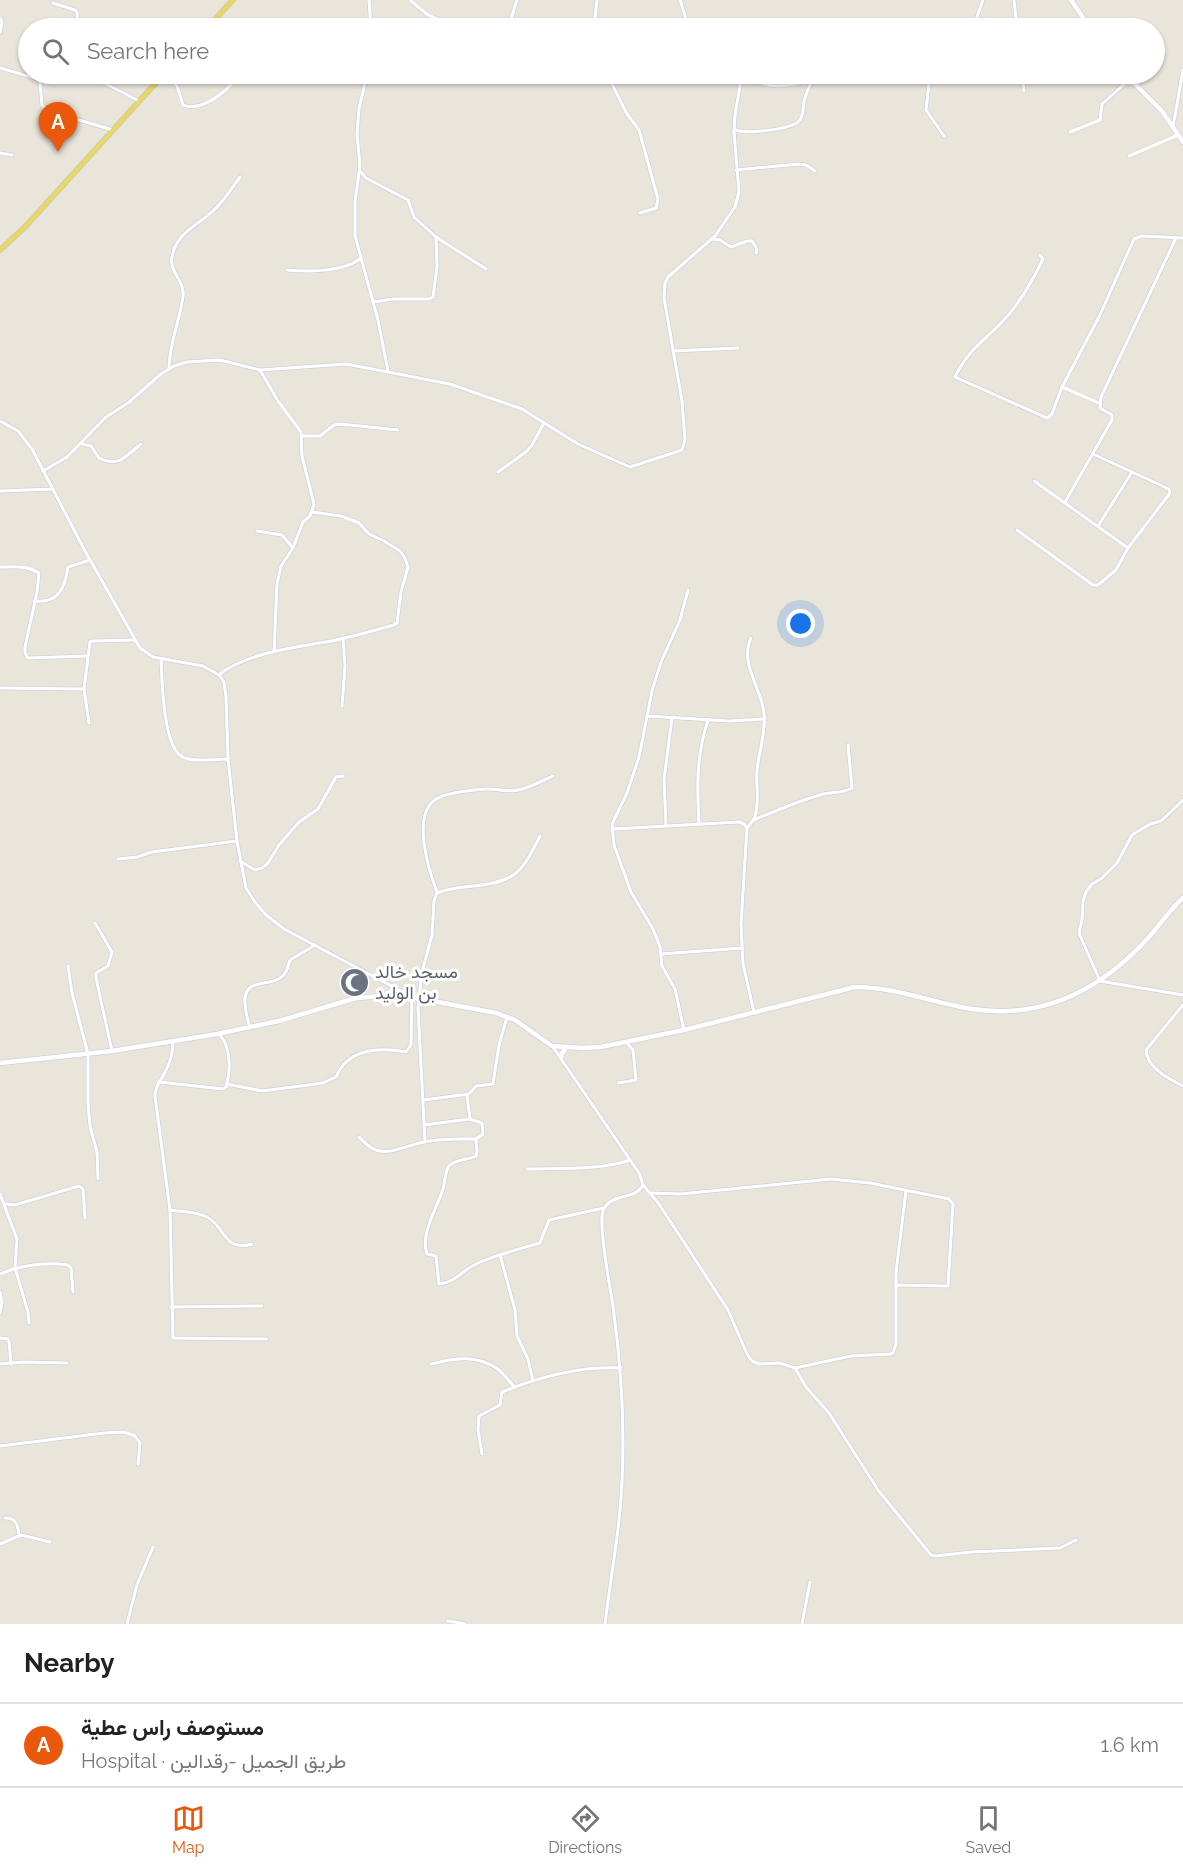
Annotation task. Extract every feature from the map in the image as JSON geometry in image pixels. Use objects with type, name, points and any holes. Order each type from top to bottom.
[{"type":"main road","points":[[218,18],[233,0]]},
{"type":"main road","points":[[1,249],[25,227],[155,84]]},
{"type":"street","points":[[369,0],[371,18]]},
{"type":"street","points":[[410,0],[435,18]]},
{"type":"street","points":[[511,18],[517,0]]},
{"type":"street","points":[[595,18],[597,0]]},
{"type":"street","points":[[680,0],[686,18]]},
{"type":"street","points":[[977,18],[983,0]]},
{"type":"street","points":[[1014,0],[1016,18]]},
{"type":"street","points":[[1071,0],[1083,18]]},
{"type":"street","points":[[53,3],[75,10],[77,18]]},
{"type":"street","points":[[0,18],[2,22],[0,32]]},
{"type":"street","points":[[0,68],[18,73]]},
{"type":"street","points":[[1173,127],[1183,70]]},
{"type":"street","points":[[40,84],[42,105],[48,111],[113,130]]},
{"type":"street","points":[[106,84],[139,101]]},
{"type":"street","points":[[175,84],[183,105],[192,107],[214,98],[229,84]]},
{"type":"street","points":[[365,84],[358,121],[360,170],[354,219],[355,236],[373,302],[388,371]]},
{"type":"street","points":[[612,84],[627,114],[639,130],[658,199],[656,208],[640,213]]},
{"type":"street","points":[[43,471],[67,457],[106,417],[170,369],[187,362],[220,360],[260,370],[346,364],[462,387],[522,409],[578,444],[630,467],[682,450],[685,440],[682,401],[672,351],[664,283],[673,272],[712,239],[730,216],[738,200],[740,192],[736,170],[735,130],[742,84]]},
{"type":"street","points":[[735,130],[753,132],[797,122],[802,115],[805,97],[812,84]]},
{"type":"street","points":[[929,84],[926,107],[944,136]]},
{"type":"street","points":[[1023,84],[1024,91]]},
{"type":"street","points":[[1070,132],[1100,120],[1102,104],[1124,84]]},
{"type":"street","points":[[1136,84],[1162,111],[1183,142]]},
{"type":"street","points":[[1129,156],[1178,135]]},
{"type":"street","points":[[0,153],[12,155]]},
{"type":"street","points":[[736,170],[800,164],[816,171]]},
{"type":"street","points":[[360,170],[366,178],[408,200],[414,217],[436,237],[486,269]]},
{"type":"street","points":[[170,369],[171,343],[183,297],[182,286],[171,263],[172,254],[185,232],[217,208],[240,177]]},
{"type":"street","points":[[1040,255],[1042,259],[1029,288],[1002,322],[978,343],[955,377],[1047,418],[1052,414],[1062,387],[1099,317],[1134,239],[1142,236],[1183,238]]},
{"type":"street","points":[[373,302],[433,297],[437,267],[436,237]]},
{"type":"street","points":[[1065,502],[1112,420],[1112,416],[1100,408],[1099,403],[1176,238]]},
{"type":"street","points":[[712,239],[720,240],[731,247],[753,241],[757,249],[756,253]]},
{"type":"street","points":[[287,270],[305,272],[339,267],[351,265],[360,259]]},
{"type":"street","points":[[672,351],[738,348]]},
{"type":"street","points":[[260,370],[303,436],[302,456],[314,504],[312,512],[303,522],[293,548],[281,566],[277,584],[274,652]]},
{"type":"street","points":[[1062,387],[1099,403]]},
{"type":"street","points":[[0,421],[18,431],[25,438],[134,640],[146,653],[161,659],[203,666],[219,675],[224,682],[228,759],[240,861],[246,888],[265,914],[284,929],[412,997],[507,1017],[530,1029],[552,1046],[639,1173],[643,1185],[650,1192],[728,1310],[752,1361],[760,1364],[779,1363],[795,1368],[852,1356],[893,1353],[896,1344],[895,1285],[906,1191]]},
{"type":"street","points":[[498,472],[526,452],[544,423]]},
{"type":"street","points":[[303,436],[320,436],[334,425],[340,424],[398,430]]},
{"type":"street","points":[[80,444],[91,446],[103,460],[119,462],[141,444]]},
{"type":"street","points":[[1017,530],[1095,585],[1116,570],[1128,548],[1170,493],[1169,489],[1093,454]]},
{"type":"street","points":[[1098,526],[1132,472]]},
{"type":"street","points":[[1035,481],[1128,548]]},
{"type":"street","points":[[0,491],[52,489]]},
{"type":"street","points":[[219,675],[229,667],[274,652],[344,638],[396,624],[408,567],[400,551],[369,534],[359,523],[341,516],[312,512]]},
{"type":"street","points":[[257,531],[282,535],[293,548]]},
{"type":"street","points":[[34,601],[48,601],[56,596],[65,586],[68,567],[90,560]]},
{"type":"street","points":[[0,567],[23,566],[39,573],[25,647],[28,658],[87,656]]},
{"type":"street","points":[[684,1030],[675,989],[664,972],[653,929],[631,892],[614,845],[613,821],[627,792],[639,757],[661,662],[680,620],[688,590]]},
{"type":"street","points":[[342,706],[345,666],[344,638]]},
{"type":"street","points":[[751,638],[747,655],[749,668],[762,705],[765,728],[757,770],[758,800],[754,820]]},
{"type":"street","points":[[88,723],[84,689],[88,646],[92,640],[134,640]]},
{"type":"street","points":[[161,659],[163,704],[176,752],[189,759],[228,759]]},
{"type":"street","points":[[0,688],[84,689]]},
{"type":"street","points":[[647,716],[708,720],[764,719]]},
{"type":"street","points":[[666,826],[664,780],[672,718]]},
{"type":"street","points":[[699,824],[697,774],[703,735],[708,720]]},
{"type":"street","points":[[754,1012],[744,975],[742,948],[741,916],[747,828],[754,820],[800,802],[825,794],[848,791],[852,788],[848,745]]},
{"type":"street","points":[[240,861],[255,870],[268,863],[279,845],[299,822],[318,809],[336,777],[344,776]]},
{"type":"street","points":[[425,1142],[419,999],[424,960],[432,934],[434,901],[437,893],[423,840],[426,815],[433,801],[439,798],[472,790],[517,791],[553,776]]},
{"type":"street","points":[[1100,981],[1079,933],[1086,891],[1117,863],[1132,835],[1150,824],[1161,821],[1183,800]]},
{"type":"street","points":[[613,829],[739,822],[747,828]]},
{"type":"street","points":[[437,893],[446,889],[495,884],[507,880],[518,873],[540,836]]},
{"type":"street","points":[[118,859],[137,857],[152,852],[237,842]]},
{"type":"street","points":[[552,1046],[601,1047],[684,1030],[839,990],[862,987],[882,989],[971,1009],[1016,1010],[1049,1005],[1100,981],[1122,963],[1183,898]]},
{"type":"street","points":[[96,923],[112,952],[108,966],[96,974],[96,978],[112,1052]]},
{"type":"street","points":[[249,1027],[245,1001],[247,990],[252,985],[278,981],[286,972],[290,960],[315,945]]},
{"type":"street","points":[[661,954],[742,948]]},
{"type":"street","points":[[68,966],[72,993],[88,1054],[88,1105],[90,1126],[97,1152],[98,1179]]},
{"type":"street","points":[[1100,981],[1183,995]]},
{"type":"street","points":[[0,1063],[112,1052],[218,1034],[356,998],[412,997]]},
{"type":"street","points":[[227,1084],[262,1091],[323,1083],[336,1077],[340,1066],[350,1057],[378,1049],[406,1052],[411,1045],[412,997]]},
{"type":"street","points":[[1183,1005],[1148,1047],[1146,1054],[1158,1071],[1183,1086]]},
{"type":"street","points":[[423,1100],[467,1095],[479,1085],[493,1084],[499,1045],[507,1017]]},
{"type":"street","points":[[159,1082],[223,1089],[227,1084],[227,1044],[218,1034]]},
{"type":"street","points":[[173,1041],[173,1051],[154,1096],[170,1210],[172,1335],[175,1339],[267,1338]]},
{"type":"street","points":[[618,1083],[636,1080],[633,1050],[626,1042]]},
{"type":"street","points":[[561,1058],[567,1048]]},
{"type":"street","points":[[467,1095],[470,1119]]},
{"type":"street","points":[[359,1137],[365,1144],[390,1153],[425,1142],[476,1138],[483,1134],[484,1128],[482,1123],[470,1119],[424,1125]]},
{"type":"street","points":[[476,1138],[476,1156],[453,1162],[448,1168],[427,1234],[426,1249],[428,1254],[434,1254],[437,1258],[439,1284],[459,1278],[464,1271],[477,1264],[540,1243],[549,1220],[604,1208],[614,1198],[640,1190],[643,1185]]},
{"type":"street","points":[[527,1169],[574,1168],[630,1160]]},
{"type":"street","points":[[650,1192],[681,1194],[831,1179],[870,1183],[944,1198],[953,1204],[949,1283],[945,1286],[895,1285]]},
{"type":"street","points":[[4,1203],[15,1205],[80,1186],[83,1190],[85,1218]]},
{"type":"street","points":[[0,1194],[17,1239],[15,1268],[29,1323]]},
{"type":"street","points":[[604,1208],[602,1221],[621,1368],[622,1475],[618,1528],[605,1624]]},
{"type":"street","points":[[170,1210],[196,1213],[209,1218],[229,1242],[246,1246],[252,1244]]},
{"type":"street","points":[[500,1255],[514,1310],[517,1336],[528,1359],[532,1381]]},
{"type":"street","points":[[0,1274],[15,1268],[38,1264],[68,1265],[71,1268],[74,1292]]},
{"type":"street","points":[[0,1292],[2,1303],[0,1313]]},
{"type":"street","points":[[171,1307],[262,1306]]},
{"type":"street","points":[[0,1338],[3,1337],[9,1342],[11,1363]]},
{"type":"street","points":[[431,1364],[466,1358],[480,1359],[501,1372],[515,1387]]},
{"type":"street","points":[[0,1364],[67,1363]]},
{"type":"street","points":[[482,1454],[478,1430],[480,1416],[500,1405],[502,1392],[532,1381],[600,1367],[621,1368]]},
{"type":"street","points":[[795,1368],[806,1387],[829,1413],[878,1490],[933,1556],[1060,1548],[1076,1540]]},
{"type":"street","points":[[0,1446],[124,1432],[135,1436],[140,1443],[138,1464]]},
{"type":"street","points":[[5,1518],[12,1519],[16,1523],[19,1535]]},
{"type":"street","points":[[0,1544],[19,1535],[50,1542]]},
{"type":"street","points":[[127,1624],[137,1585],[153,1547]]},
{"type":"street","points":[[802,1624],[810,1582]]},
{"type":"street","points":[[448,1621],[465,1624]]},
{"type":"place","name":"مستوصف راس عطية","points":[[58,152]]},
{"type":"place","name":"مسجد خالد بن الوليد","points":[[354,982]]}]
